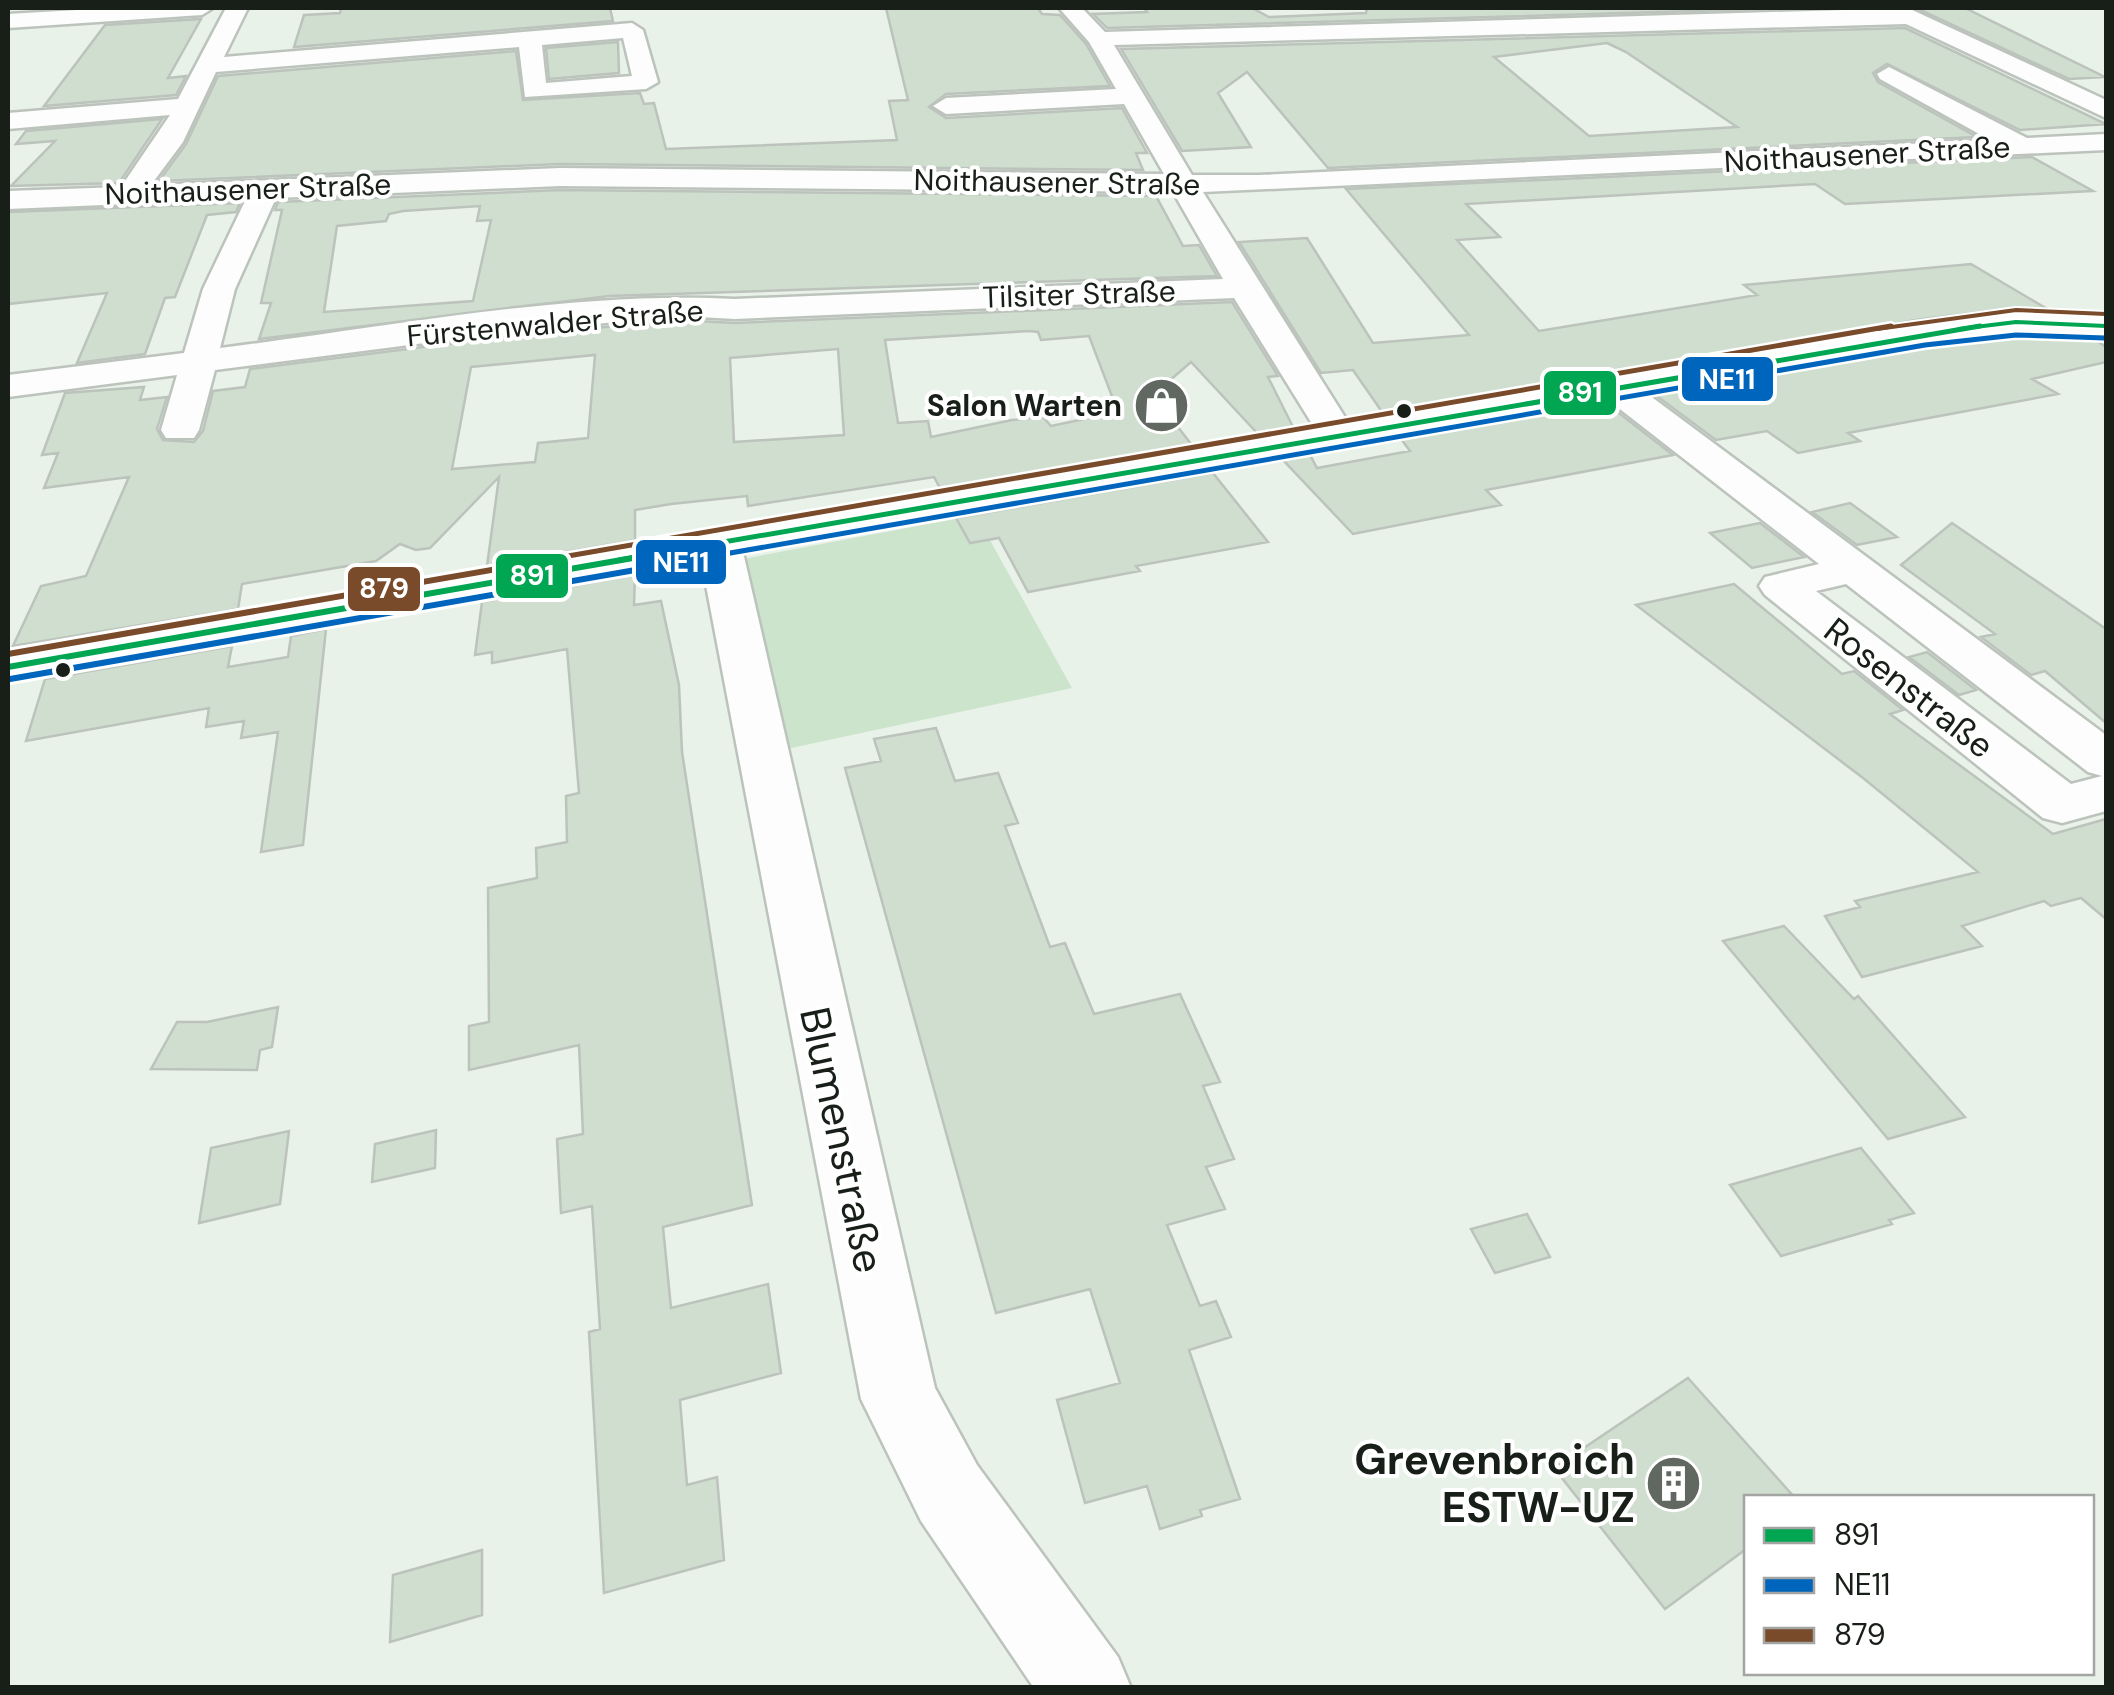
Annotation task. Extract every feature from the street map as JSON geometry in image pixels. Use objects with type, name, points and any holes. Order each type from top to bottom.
[{"type":"street","points":[[8,21],[202,8]]},
{"type":"street","points":[[130,193],[163,152],[236,8]]},
{"type":"street","points":[[1070,8],[1099,39],[1244,288],[1340,437]]},
{"type":"street","points":[[1292,8],[1316,32]]},
{"type":"street","points":[[1570,8],[1605,24]]},
{"type":"street","points":[[1099,39],[1901,12],[2106,110]]},
{"type":"street","points":[[208,66],[632,30],[646,82],[534,92],[530,39]]},
{"type":"street","points":[[1888,74],[2022,146]]},
{"type":"street","points":[[946,106],[1133,96]]},
{"type":"street","points":[[8,121],[188,106]]},
{"type":"street","name":"Noithausener Straße","points":[[8,200],[593,177],[1184,184],[1365,179],[2106,142]]},
{"type":"street","points":[[2064,144],[2106,167]]},
{"type":"street","points":[[180,430],[232,256],[266,188]]},
{"type":"street","name":"Tilsiter Straße","points":[[915,300],[1244,288]]},
{"type":"street","name":"Fürstenwalder Straße","points":[[8,386],[510,322],[646,309],[915,300]]},
{"type":"street","points":[[8,667],[1970,326],[2106,326]]},
{"type":"street","name":"Rosenstraße","points":[[1613,386],[2106,760]]},
{"type":"street","name":"Blumenstraße","points":[[720,543],[899,1399],[949,1494],[1087,1688]]},
{"type":"street","name":"Rosenstraße","points":[[1854,569],[1780,586],[2062,805],[2106,793]]},
{"type":"green space","points":[[976,515],[1072,688],[777,751],[732,561]]},
{"type":"building","points":[[341,8],[610,8],[613,21],[294,47],[304,15],[340,13]]},
{"type":"building","points":[[886,8],[1038,8],[1042,14],[1060,15],[1086,44],[1110,86],[946,94],[929,107],[946,118],[1122,108],[1147,153],[1136,153],[1143,170],[560,164],[159,181],[186,144],[218,76],[516,51],[523,100],[640,93],[644,104],[654,103],[666,149],[897,140],[889,101],[908,100]]},
{"type":"building","points":[[1144,8],[1252,8],[1269,17],[1366,13],[1367,8],[1799,8],[1107,28],[1093,14],[1147,12]]},
{"type":"building","points":[[1916,8],[1965,8],[2105,77],[2069,79]]},
{"type":"building","points":[[201,19],[168,78],[186,76],[176,95],[44,106],[105,25]]},
{"type":"building","points":[[1905,28],[2106,124],[2020,130],[1887,64],[1873,73],[1878,82],[1977,137],[1328,168],[1247,72],[1218,93],[1251,147],[1182,151],[1121,49]],"holes":[[[1607,43],[1737,127],[1589,136],[1494,57]]]},
{"type":"building","points":[[618,42],[619,73],[549,79],[546,48]]},
{"type":"building","points":[[162,119],[119,183],[11,186],[55,141],[16,144],[26,131]]},
{"type":"building","points":[[2032,157],[2093,191],[1845,204],[1815,184],[1466,204],[1500,237],[1457,240],[1539,331],[1757,295],[1744,285],[1971,264],[2049,310],[2016,308],[1922,319],[1382,412],[1353,370],[1321,373],[1239,242],[1307,238],[1373,343],[1469,335],[1346,189]]},
{"type":"building","points":[[560,190],[1156,196],[1183,246],[1199,245],[1217,276],[609,296],[259,339],[271,303],[261,303],[282,210],[275,210],[278,202]],"holes":[[[480,206],[477,221],[491,220],[473,301],[324,312],[337,226],[386,221],[389,214],[403,211]]]},
{"type":"building","points":[[240,203],[236,212],[207,215],[175,297],[165,298],[145,354],[77,363],[107,293],[8,304],[8,212]]},
{"type":"building","points":[[1232,302],[1278,376],[1268,377],[1293,427],[1257,433],[1191,362],[1153,395],[1191,444],[940,488],[934,477],[748,506],[747,496],[635,510],[635,540],[487,566],[499,477],[430,548],[416,550],[400,544],[376,561],[242,584],[238,609],[13,646],[41,586],[86,576],[129,477],[44,488],[58,453],[42,455],[65,393],[144,387],[140,400],[167,397],[157,429],[163,440],[194,442],[203,431],[213,391],[245,387],[250,369],[510,336],[680,320],[735,323]],"holes":[[[1038,332],[1041,340],[1089,336],[1118,412],[1051,426],[1043,417],[1012,420],[931,437],[928,421],[898,423],[885,340]],[[838,349],[844,435],[734,442],[730,358]],[[595,355],[588,438],[538,443],[535,462],[452,469],[471,367]]]},
{"type":"building","points":[[2016,336],[2094,339],[2106,347],[2106,362],[2032,379],[2058,394],[1848,433],[1860,441],[1798,453],[1767,431],[1716,440],[1654,394],[1924,347]]},
{"type":"building","points":[[1606,403],[1673,455],[1486,490],[1501,505],[1353,534],[1283,460],[1310,455],[1317,468],[1410,451],[1401,439]]},
{"type":"building","points":[[1213,473],[1268,542],[1136,566],[1140,571],[1028,592],[999,538],[970,543],[956,518]]},
{"type":"building","points":[[1850,503],[1897,537],[1857,545],[1812,512]]},
{"type":"building","points":[[1760,523],[1804,557],[1752,568],[1710,533]]},
{"type":"building","points":[[1952,523],[2106,629],[2106,723],[2045,671],[2031,675],[1981,637],[1995,634],[1901,565]]},
{"type":"building","points":[[635,575],[634,605],[661,601],[679,685],[682,752],[752,1205],[663,1227],[671,1308],[768,1284],[781,1373],[680,1400],[687,1485],[717,1477],[724,1560],[604,1593],[589,1332],[600,1329],[592,1206],[561,1213],[557,1139],[583,1134],[579,1045],[469,1070],[469,1026],[489,1022],[488,888],[537,878],[536,848],[567,842],[566,796],[579,793],[567,649],[492,663],[492,652],[475,655],[482,602]]},
{"type":"building","points":[[1734,584],[1842,674],[1854,671],[1903,710],[1890,714],[2053,834],[2106,819],[2106,919],[2081,898],[2051,906],[2044,901],[1962,926],[1982,946],[1862,977],[1825,916],[1860,907],[1855,901],[1978,872],[1863,778],[1636,605]]},
{"type":"building","points":[[326,629],[303,845],[261,852],[278,732],[241,738],[244,721],[206,727],[209,708],[26,741],[45,679],[232,646],[228,667],[288,657],[291,636]]},
{"type":"building","points":[[1927,652],[1976,690],[1959,695],[1909,657]]},
{"type":"building","points":[[936,728],[955,781],[998,773],[1018,823],[1005,826],[1050,947],[1065,943],[1094,1014],[1180,994],[1220,1082],[1203,1086],[1234,1159],[1206,1167],[1225,1209],[1167,1225],[1200,1306],[1216,1301],[1231,1337],[1189,1350],[1240,1499],[1200,1510],[1202,1516],[1160,1529],[1147,1486],[1085,1503],[1057,1400],[1120,1383],[1090,1289],[996,1313],[845,768],[881,761],[874,739]]},
{"type":"building","points":[[1784,926],[1854,999],[1858,996],[1965,1117],[1888,1139],[1723,941]]},
{"type":"building","points":[[278,1007],[272,1047],[260,1050],[257,1070],[151,1069],[177,1022],[207,1022]]},
{"type":"building","points":[[436,1130],[435,1168],[372,1182],[375,1144]]},
{"type":"building","points":[[289,1131],[280,1204],[199,1223],[211,1148]]},
{"type":"building","points":[[1861,1148],[1914,1213],[1889,1220],[1892,1224],[1781,1256],[1730,1185]]},
{"type":"building","points":[[1527,1214],[1550,1257],[1495,1273],[1471,1229]]},
{"type":"building","name":"Grevenbroich ESTW-UZ","points":[[1688,1378],[1792,1495],[1744,1495],[1744,1550],[1665,1609],[1554,1468]]},
{"type":"building","points":[[482,1550],[482,1615],[390,1642],[393,1575]]},
{"type":"transit line","name":"879","points":[[8,654],[1921,321],[2016,310],[2106,314]]},
{"type":"transit line","name":"891","points":[[8,667],[1923,333],[2016,322],[2106,326]]},
{"type":"transit line","name":"NE11","points":[[10,679],[1925,345],[2016,335],[2105,338]]},
{"type":"place","name":"Salon Warten","points":[[1161,405]]},
{"type":"place","name":"Grevenbroich ESTW-UZ","points":[[1674,1483]]}]
